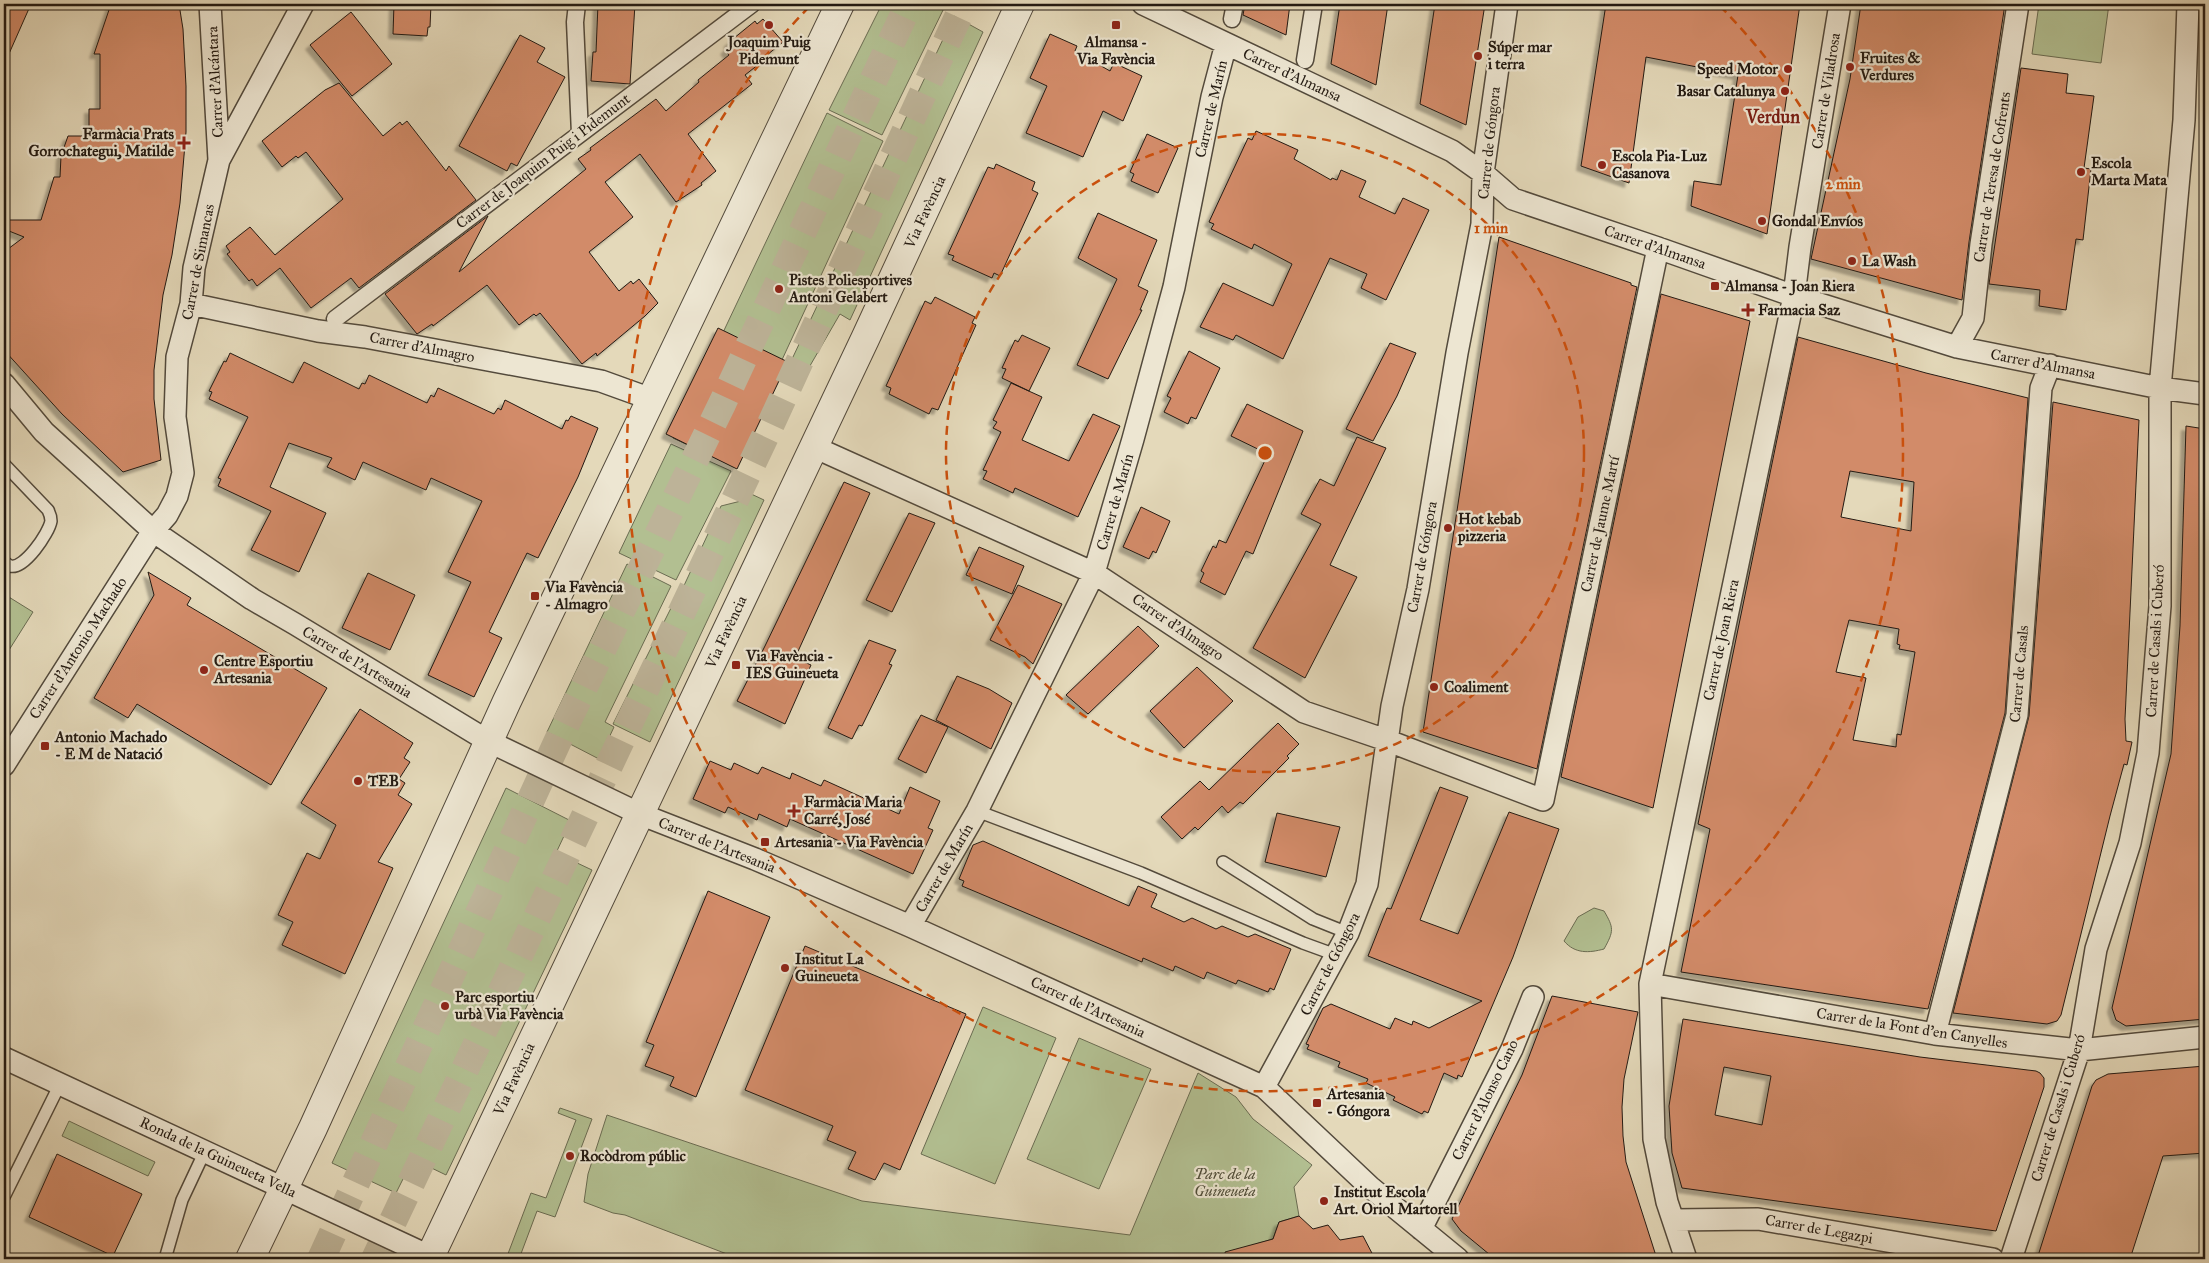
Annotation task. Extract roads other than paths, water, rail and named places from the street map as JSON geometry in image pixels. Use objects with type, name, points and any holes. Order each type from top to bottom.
[{"type":"street","name":"Carrer d'Alcántara","points":[[210,4],[219,160]]},
{"type":"street","name":"Carrer de Simancas","points":[[153,531],[167,515],[174,502],[183,473],[175,417],[177,357],[191,304],[194,268],[219,160],[303,4]]},
{"type":"street","points":[[577,4],[575,22],[580,134]]},
{"type":"street","name":"Carrer de Joaquim Puig i Pidemunt","points":[[335,319],[752,4]]},
{"type":"street","points":[[250,1259],[285,1187],[488,741],[840,4]]},
{"type":"street","name":"Via Favència","points":[[430,1258],[814,447],[1020,4]]},
{"type":"street","name":"Carrer d'Almansa","points":[[1142,4],[1452,151],[1483,173],[1513,199],[1794,296],[1957,347],[2160,388],[2205,394]]},
{"type":"street","points":[[1305,60],[1314,4]]},
{"type":"street","name":"Carrer de Góngora","points":[[1264,1087],[1348,933],[1367,884],[1386,740],[1418,589],[1457,353],[1482,224],[1483,173],[1507,4]]},
{"type":"street","name":"Carrer de Viladrosa","points":[[1794,296],[1800,247],[1840,4]]},
{"type":"street","name":"Carrer de Teresa de Cofrents","points":[[1957,347],[1973,318],[1980,244],[2018,4]]},
{"type":"street","name":"Carrer de Casals i Cuberó","points":[[2011,1259],[2079,1050],[2096,949],[2130,843],[2148,753],[2160,606],[2160,388],[2184,120],[2188,4]]},
{"type":"street","name":"Carrer de Marín","points":[[910,926],[977,811],[1094,573],[1174,287],[1212,97],[1226,44]]},
{"type":"street","name":"Carrer de Jaume Martí","points":[[1543,800],[1658,248]]},
{"type":"street","name":"Carrer de Joan Riera","points":[[1686,1259],[1667,1202],[1654,1139],[1650,984],[1794,296]]},
{"type":"street","name":"Carrer d'Almagro","points":[[191,304],[318,331],[365,337],[601,381],[651,399]]},
{"type":"street","name":"Carrer de Casals","points":[[1935,1034],[2017,715],[2041,388],[2050,366]]},
{"type":"street","name":"Carrer de l'Artesania","points":[[4,384],[44,432],[153,531],[252,599],[488,741],[640,814],[755,859],[910,926],[1264,1087],[1370,1187],[1458,1259]]},
{"type":"street","name":"Carrer d'Almagro","points":[[814,447],[1094,573],[1304,712],[1386,740],[1543,800]]},
{"type":"street","name":"Carrer d'Antonio Machado","points":[[4,765],[153,531]]},
{"type":"street","name":"Carrer de la Font d'en Canyelles","points":[[1650,984],[1935,1034],[2079,1050],[2205,1037]]},
{"type":"street","name":"Carrer d'Alonso Cano","points":[[1421,1229],[1512,1049],[1533,997]]},
{"type":"street","name":"Ronda de la Guineueta Vella","points":[[4,1058],[285,1187],[430,1258]]},
{"type":"street","name":"Carrer de Legazpi","points":[[1674,1220],[1758,1218],[1993,1259]]},
{"type":"lane","points":[[4,464],[48,510],[51,520],[28,558],[16,566],[11,566],[4,562]]},
{"type":"lane","points":[[977,811],[1141,873],[1303,943],[1336,955]]},
{"type":"lane","points":[[1222,862],[1313,919],[1348,933]]},
{"type":"lane","points":[[4,1197],[60,1084]]},
{"type":"lane","points":[[165,1259],[182,1200],[205,1151]]},
{"type":"tunnel","points":[[321,1259],[560,736],[722,404],[909,4]]},
{"type":"tunnel","points":[[375,1259],[769,428],[964,4]]},
{"type":"place","name":"Joaquim Puig Pidemunt","points":[[769,25]]},
{"type":"place","name":"Almansa - Via Favència","points":[[1116,25]]},
{"type":"place","name":"Súper mar i terra","points":[[1478,56]]},
{"type":"place","name":"Fruites & Verdures","points":[[1850,67]]},
{"type":"place","name":"Speed Motor","points":[[1788,69]]},
{"type":"place","name":"Basar Catalunya","points":[[1785,91]]},
{"type":"place","name":"Farmàcia Prats Gorrochategui, Matilde","points":[[184,143]]},
{"type":"place","name":"Escola Pia-Luz Casanova","points":[[1602,165]]},
{"type":"place","name":"Escola Marta Mata","points":[[2081,172]]},
{"type":"place","name":"Gondal Envíos","points":[[1762,221]]},
{"type":"place","name":"La Wash","points":[[1852,261]]},
{"type":"place","name":"Almansa - Joan Riera","points":[[1715,286]]},
{"type":"place","name":"Pistes Poliesportives Antoni Gelabert","points":[[779,289]]},
{"type":"place","name":"Farmacia Saz","points":[[1748,310]]},
{"type":"place","name":"Hot kebab pizzeria","points":[[1448,528]]},
{"type":"place","name":"Via Favència - Almagro","points":[[535,596]]},
{"type":"place","name":"Via Favència - IES Guineueta","points":[[736,665]]},
{"type":"place","name":"Centre Esportiu Artesania","points":[[204,670]]},
{"type":"place","name":"Coaliment","points":[[1434,687]]},
{"type":"place","name":"Antonio Machado - E M de Natació","points":[[45,746]]},
{"type":"place","name":"TEB","points":[[358,781]]},
{"type":"place","name":"Farmàcia Maria Carré, José","points":[[794,811]]},
{"type":"place","name":"Artesania - Via Favència","points":[[765,842]]},
{"type":"place","name":"Institut La Guineueta","points":[[785,968]]},
{"type":"place","name":"Parc esportiu urbà Via Favència","points":[[445,1006]]},
{"type":"place","name":"Artesania - Góngora","points":[[1317,1103]]},
{"type":"place","name":"Rocòdrom públic","points":[[570,1156]]},
{"type":"place","name":"Institut Escola Art. Oriol Martorell","points":[[1324,1201]]},
{"type":"district","name":"Verdun","points":[[1773,117]]},
{"type":"park label","name":"Parc de la Guineueta","points":[[1225,1182]]}]
